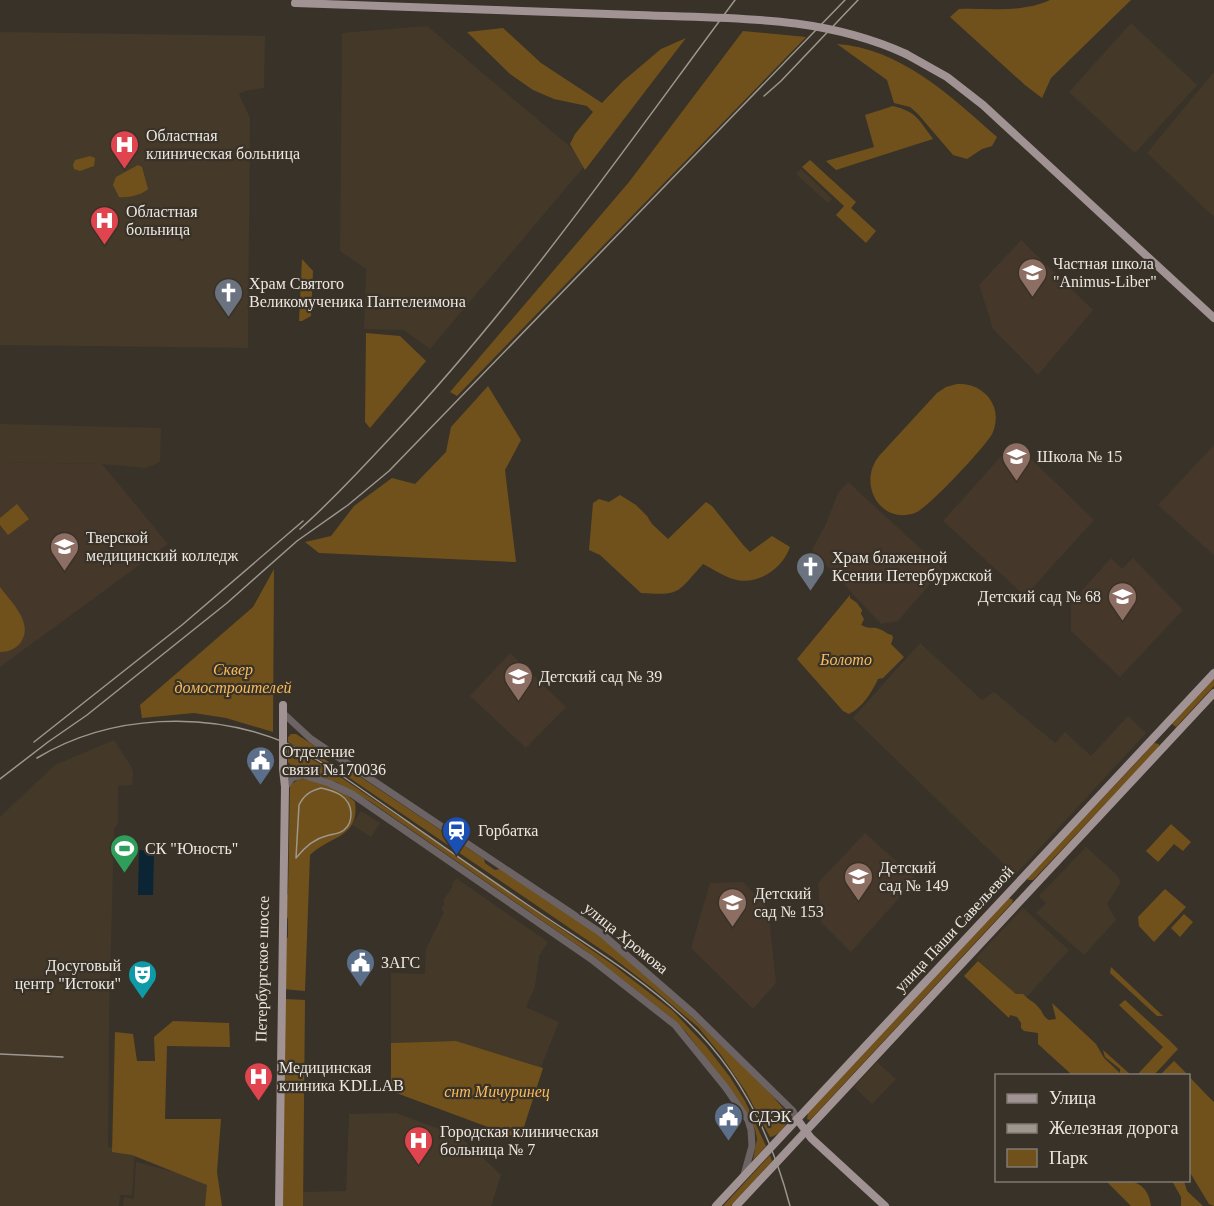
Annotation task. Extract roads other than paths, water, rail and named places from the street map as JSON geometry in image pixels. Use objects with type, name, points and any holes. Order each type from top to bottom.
[{"type":"main road","points":[[295,4],[739,18],[806,24],[859,36],[906,54],[947,77],[983,105],[1214,318]]},
{"type":"main road","name":"улица Паши Савельевой","points":[[716,1206],[1214,673]]},
{"type":"main road","name":"улица Паши Савельевой","points":[[736,1206],[1214,693]]},
{"type":"main road","name":"Петербургское шоссе","points":[[281,851],[285,787],[284,710]]},
{"type":"main road","name":"Петербургское шоссе","points":[[274,1206],[280,995],[280,788],[283,770]]},
{"type":"main road","points":[[1011,890],[1022,899]]},
{"type":"main road","name":"Петербургское шоссе","points":[[278,1085],[279,1206]]},
{"type":"main road","name":"улица Хромова","points":[[797,1119],[804,1131],[885,1206]]},
{"type":"street","name":"улица Хромова","points":[[284,710],[305,734],[602,933],[693,1013],[793,1111],[797,1119]]},
{"type":"street","points":[[283,770],[305,775],[352,794],[591,959],[675,1025],[720,1080],[748,1120],[752,1146],[743,1177]]},
{"type":"street","points":[[285,787],[293,777],[305,775]]},
{"type":"water","points":[[139,850],[154,851],[153,895],[138,895]]},
{"type":"tram line","points":[[321,788],[345,798],[350,807],[350,822],[342,831],[321,837],[313,842],[296,858],[299,805],[308,794],[321,788]]},
{"type":"railway","points":[[300,529],[392,436],[484,332],[570,223],[735,0]]},
{"type":"railway","points":[[0,779],[87,715],[227,603],[297,541],[348,505],[389,471],[845,0]]},
{"type":"railway","points":[[764,96],[858,0]]},
{"type":"railway","points":[[34,742],[182,625],[303,521]]},
{"type":"railway","points":[[37,758],[65,743],[96,732],[127,725],[160,722],[224,725],[256,732],[286,743],[312,757],[609,959],[669,1004],[706,1040],[723,1061],[752,1106],[774,1155],[790,1206]]},
{"type":"railway","points":[[0,1054],[63,1057]]},
{"type":"place","name":"Областная клиническая больница","points":[[125,170]]},
{"type":"place","name":"Областная больница","points":[[105,246]]},
{"type":"place","name":"Частная школа \"Animus-Liber\"","points":[[1032,298]]},
{"type":"place","name":"Храм Святого Великомученика Пантелеимона","points":[[228,318]]},
{"type":"place","name":"Школа № 15","points":[[1016,482]]},
{"type":"place","name":"Тверской медицинский колледж","points":[[65,572]]},
{"type":"place","name":"Храм блаженной Ксении Петербуржской","points":[[811,592]]},
{"type":"place","name":"Детский сад № 68","points":[[1122,622]]},
{"type":"place","name":"Детский сад № 39","points":[[518,702]]},
{"type":"place","name":"Отделение связи №170036","points":[[261,786]]},
{"type":"place","name":"Горбатка","points":[[457,856]]},
{"type":"place","name":"СК \"Юность\"","points":[[124,874]]},
{"type":"place","name":"Детский сад № 149","points":[[858,902]]},
{"type":"place","name":"Детский сад № 153","points":[[733,928]]},
{"type":"place","name":"ЗАГС","points":[[360,988]]},
{"type":"place","name":"Досуговый центр \"Истоки\"","points":[[142,1000]]},
{"type":"place","name":"Медицинская клиника KDLLAB","points":[[258,1102]]},
{"type":"place","name":"СДЭК","points":[[728,1142]]},
{"type":"place","name":"Городская клиническая больница № 7","points":[[419,1166]]},
{"type":"park label","name":"Болото","points":[[846,659]]},
{"type":"park label","name":"Сквер домостроителей","points":[[233,678]]},
{"type":"park label","name":"снт Мичуринец","points":[[497,1091]]}]
